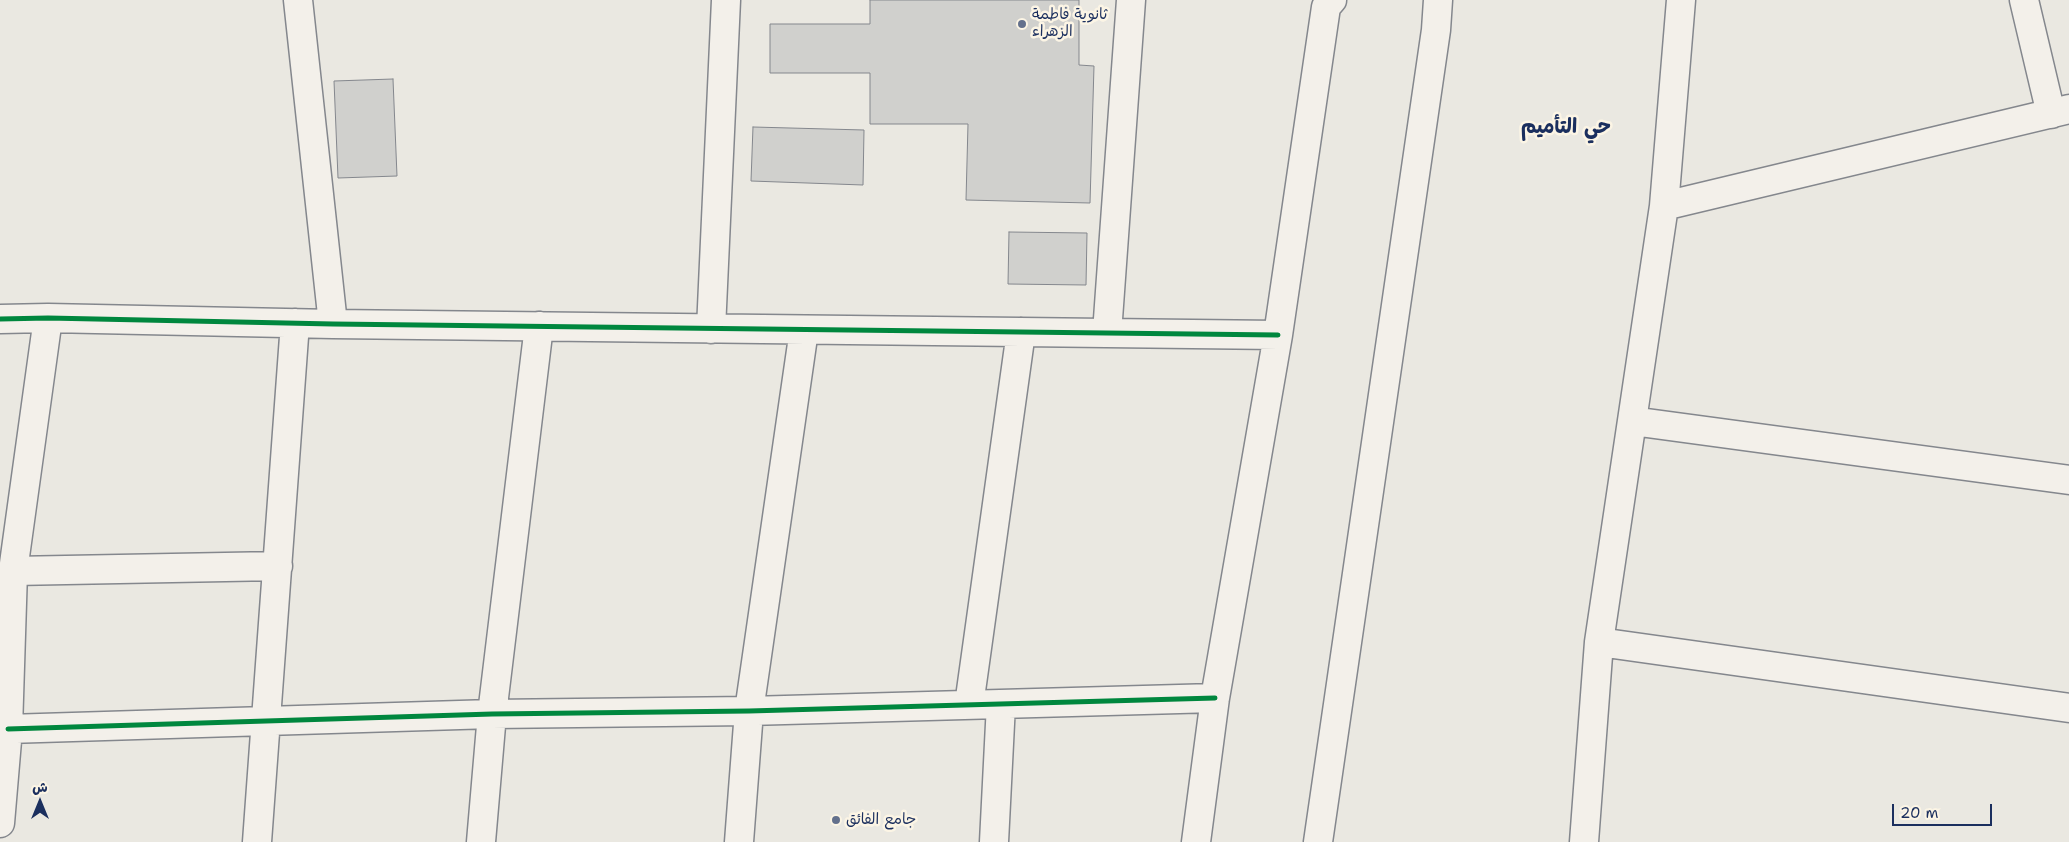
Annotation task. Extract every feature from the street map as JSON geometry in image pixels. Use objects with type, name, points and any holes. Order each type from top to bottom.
[{"type":"street","points":[[298,0],[333,324]]},
{"type":"street","points":[[711,328],[726,0]]},
{"type":"street","points":[[1108,333],[1131,0]]},
{"type":"street","points":[[1196,842],[1215,698],[1278,335],[1326,7],[1332,0]]},
{"type":"street","points":[[1318,842],[1436,30],[1438,0]]},
{"type":"street","points":[[1584,842],[1599,642],[1664,206],[1681,0]]},
{"type":"street","points":[[1664,206],[2060,112],[2024,0]]},
{"type":"street","points":[[0,319],[48,318],[333,324],[1278,335]]},
{"type":"street","points":[[0,823],[8,729],[13,571],[48,318]]},
{"type":"street","points":[[257,842],[295,323]]},
{"type":"street","points":[[481,842],[492,714],[539,326]]},
{"type":"street","points":[[739,842],[749,711],[804,330]]},
{"type":"street","points":[[969,705],[1021,332]]},
{"type":"street","points":[[1632,421],[2069,480]]},
{"type":"street","points":[[13,571],[278,566]]},
{"type":"street","points":[[1599,642],[2069,708]]},
{"type":"street","points":[[8,729],[492,714],[749,711],[1215,698]]},
{"type":"street","points":[[994,842],[1001,704]]},
{"type":"building","points":[[870,0],[1079,0],[1079,65],[1094,66],[1090,203],[966,200],[968,124],[870,124],[870,73],[770,73],[770,24],[870,24]]},
{"type":"building","points":[[393,79],[397,176],[338,178],[334,81]]},
{"type":"building","points":[[753,127],[864,130],[863,185],[751,181]]},
{"type":"building","points":[[1009,232],[1087,233],[1086,285],[1008,284]]},
{"type":"cycle path","points":[[0,319],[48,318],[333,324],[1278,335]]},
{"type":"cycle path","points":[[8,729],[492,714],[749,711],[1215,698]]},
{"type":"place","name":"ثانوية فاطمة الزهراء","points":[[1022,24]]},
{"type":"place","name":"جامع الفائق","points":[[836,820]]},
{"type":"district","name":"حي التأميم","points":[[1566,128]]}]
